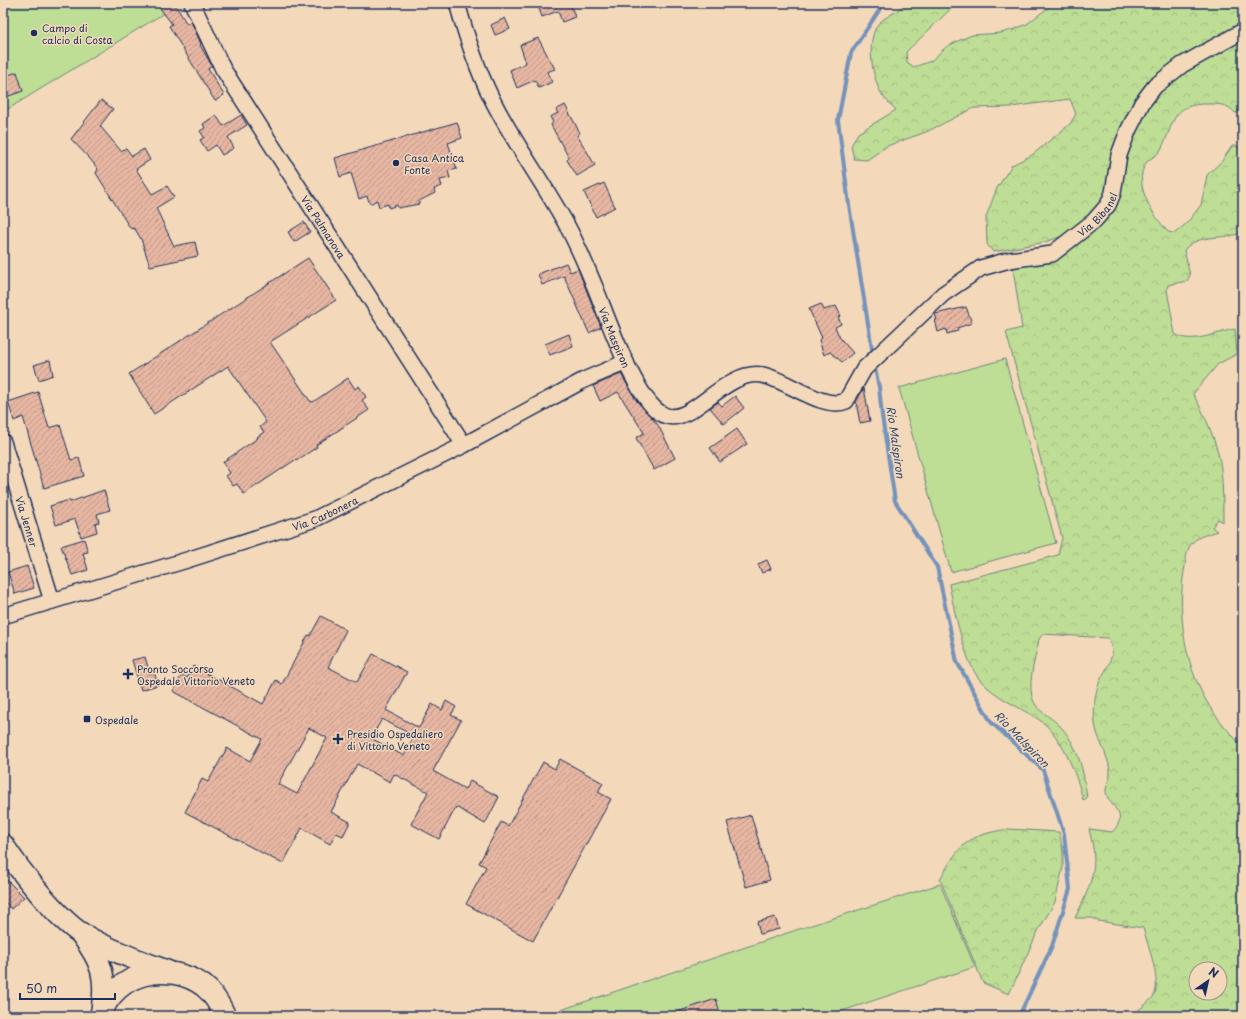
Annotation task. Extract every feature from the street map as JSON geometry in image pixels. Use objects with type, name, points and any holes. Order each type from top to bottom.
[{"type":"street","name":"Via Palmanova","points":[[192,3],[223,69],[464,445]]},
{"type":"street","name":"Via Maspiron","points":[[457,3],[472,53],[492,98],[575,242],[626,362],[650,403],[664,415],[671,417],[686,415],[716,391],[740,377],[751,375],[759,375],[776,379],[821,400],[833,403],[842,402],[849,398],[864,369],[893,341]]},
{"type":"street","name":"Via Bibanel","points":[[893,341],[943,294],[981,268],[1009,260],[1052,254],[1094,221],[1108,205],[1113,193],[1119,155],[1128,131],[1142,104],[1155,86],[1182,64],[1243,31]]},
{"type":"street","name":"Via Carbonera","points":[[3,616],[315,519],[464,445],[584,380],[626,362]]},
{"type":"street","name":"Via Jenner","points":[[3,442],[52,600]]},
{"type":"street","points":[[3,845],[60,916],[81,933],[123,954],[169,972],[190,978],[205,987],[217,1000],[225,1016]]},
{"type":"street","points":[[81,933],[93,949],[102,969],[105,992],[101,1013]]},
{"type":"street","points":[[101,1013],[111,996],[123,985],[137,977],[152,972],[169,972]]},
{"type":"green space","points":[[3,3],[178,3],[179,4],[3,112]]},
{"type":"green space","points":[[906,3],[957,3],[906,52],[907,62],[914,67],[931,61],[946,47],[972,35],[1001,33],[1027,24],[1054,3],[1243,3],[1243,25],[1150,85],[1101,207],[1065,235],[1045,242],[993,252],[987,244],[986,217],[997,188],[1012,165],[1032,155],[1070,124],[1076,114],[1070,99],[1011,107],[974,108],[926,132],[887,146],[867,160],[854,159],[851,146],[858,133],[896,110],[883,96],[879,89],[873,71],[871,49],[872,39],[879,23]]},
{"type":"green space","points":[[1243,36],[1243,96],[1239,112],[1235,113],[1227,107],[1214,104],[1187,107],[1180,111],[1172,124],[1160,151],[1146,163],[1142,172],[1142,181],[1146,200],[1151,209],[1168,232],[1175,233],[1187,223],[1201,205],[1207,175],[1222,161],[1232,146],[1241,148],[1243,158],[1243,232],[1236,235],[1205,239],[1190,244],[1184,250],[1190,275],[1187,281],[1168,285],[1167,290],[1175,334],[1181,337],[1197,338],[1235,329],[1237,354],[1218,364],[1193,394],[1211,431],[1220,460],[1223,489],[1223,522],[1218,519],[1212,527],[1217,531],[1197,539],[1189,548],[1183,581],[1182,613],[1186,646],[1195,677],[1201,691],[1214,713],[1243,747],[1243,1016],[1132,1016],[1151,1000],[1156,991],[1153,963],[1143,928],[1098,921],[1092,918],[1075,918],[1088,890],[1094,867],[1094,851],[1089,829],[1112,832],[1120,819],[1119,814],[1107,796],[1106,788],[1110,777],[1109,764],[1096,729],[1094,719],[1095,701],[1100,680],[1111,658],[1111,645],[1108,638],[1043,634],[1039,639],[1033,668],[1031,683],[1032,697],[1036,706],[1059,725],[1071,741],[1082,768],[1087,798],[1083,800],[1077,779],[1067,755],[1054,734],[1038,719],[993,692],[980,680],[974,671],[964,648],[949,584],[1058,555],[1062,538],[1006,332],[1022,328],[1012,262],[1082,234],[1122,166],[1146,103],[1172,78]]},
{"type":"green space","points":[[1005,359],[1056,543],[951,572],[899,388]]},
{"type":"green space","points":[[1008,829],[1059,832],[1063,851],[1063,867],[1055,902],[1038,931],[1009,994],[983,983],[940,879],[954,857],[966,843],[983,835]]},
{"type":"green space","points":[[940,884],[975,967],[827,1016],[543,1016],[799,929]]},
{"type":"building","points":[[156,3],[174,3],[187,24],[191,21],[201,44],[200,45],[212,66],[208,69],[224,95],[215,101],[169,26],[172,24]]},
{"type":"building","points":[[537,3],[575,3],[571,6],[575,17],[562,22],[558,11],[542,17]]},
{"type":"building","points":[[505,18],[510,29],[495,35],[491,25]]},
{"type":"building","points":[[538,38],[555,69],[547,72],[552,82],[539,88],[535,80],[517,88],[510,70],[526,63],[520,45]]},
{"type":"building","points":[[17,72],[23,91],[3,98],[3,77]]},
{"type":"building","points":[[101,100],[113,109],[100,126],[121,151],[126,148],[132,156],[144,149],[150,160],[136,169],[152,194],[167,186],[174,197],[156,208],[174,246],[195,242],[198,256],[150,266],[141,239],[135,229],[130,228],[96,173],[98,169],[71,139]]},
{"type":"building","points":[[565,105],[580,133],[577,135],[595,165],[577,176],[567,160],[569,158],[551,125],[553,122],[550,117],[558,113],[556,110]]},
{"type":"building","points":[[216,115],[223,126],[241,115],[247,125],[228,137],[234,148],[222,155],[216,145],[207,151],[200,140],[204,137],[200,131],[205,128],[203,124]]},
{"type":"building","name":"Casa Antica Fonte","points":[[457,122],[462,138],[448,143],[457,169],[448,171],[450,178],[440,180],[442,186],[434,189],[435,193],[419,201],[419,204],[398,208],[397,205],[389,208],[388,204],[379,207],[377,200],[370,204],[367,196],[359,199],[351,173],[340,177],[335,158]]},
{"type":"building","points":[[604,183],[615,207],[596,217],[584,192]]},
{"type":"building","points":[[304,222],[310,232],[294,242],[288,232]]},
{"type":"building","points":[[308,258],[336,300],[270,342],[310,401],[313,402],[348,378],[355,389],[359,386],[366,397],[362,400],[369,410],[316,445],[317,447],[244,494],[237,484],[233,486],[226,476],[230,473],[223,462],[258,438],[257,437],[264,432],[260,427],[266,422],[228,366],[154,414],[129,374]]},
{"type":"building","points":[[566,263],[570,272],[578,269],[601,327],[589,333],[564,276],[542,285],[538,274]]},
{"type":"building","points":[[821,304],[824,310],[836,306],[841,316],[838,317],[841,324],[835,327],[840,338],[853,353],[842,362],[830,352],[824,355],[819,340],[822,338],[809,309]]},
{"type":"building","points":[[966,307],[972,323],[957,328],[958,331],[947,334],[946,329],[938,332],[935,314]]},
{"type":"building","points":[[569,334],[573,346],[550,355],[545,344]]},
{"type":"building","points":[[50,360],[53,375],[39,380],[34,365]]},
{"type":"building","points":[[621,374],[636,400],[658,425],[675,458],[654,470],[636,438],[644,433],[618,392],[600,401],[593,386]]},
{"type":"building","points":[[864,388],[870,421],[860,423],[856,402]]},
{"type":"building","points":[[38,392],[49,428],[60,425],[71,460],[79,458],[84,476],[44,488],[23,417],[14,421],[8,402]]},
{"type":"building","points":[[735,396],[744,408],[724,424],[710,408],[718,402],[722,406]]},
{"type":"building","points":[[737,429],[747,444],[720,462],[710,448]]},
{"type":"building","points":[[104,490],[110,510],[97,514],[99,522],[95,523],[97,532],[81,537],[75,519],[56,525],[50,506],[69,500],[70,502]]},
{"type":"building","points":[[84,539],[88,552],[83,553],[88,570],[72,575],[61,546]]},
{"type":"building","points":[[767,560],[771,569],[762,573],[758,564]]},
{"type":"building","points":[[27,566],[34,588],[15,594],[8,572]]},
{"type":"building","points":[[321,616],[346,630],[328,667],[357,682],[373,654],[407,672],[386,710],[419,728],[432,704],[442,710],[446,701],[456,707],[451,715],[461,720],[433,771],[465,789],[470,781],[499,797],[485,824],[456,807],[439,839],[411,824],[428,792],[394,774],[390,782],[357,764],[331,812],[350,822],[343,836],[336,833],[330,844],[302,828],[283,864],[185,812],[202,779],[208,782],[227,748],[250,761],[262,739],[173,691],[182,675],[187,678],[193,666],[263,704],[276,680],[282,684],[308,635],[310,636]],"holes":[[[382,719],[414,736],[404,756],[371,738]],[[309,728],[327,738],[297,794],[278,784]]]},
{"type":"building","points":[[145,657],[150,674],[154,672],[158,685],[141,690],[132,660]]},
{"type":"building","points":[[560,759],[603,783],[598,792],[611,799],[533,941],[466,904],[486,867],[479,863],[501,822],[508,826],[543,762],[555,769]]},
{"type":"building","points":[[751,815],[770,880],[746,887],[727,822]]},
{"type":"building","points":[[3,876],[24,897],[11,909],[3,900]]},
{"type":"building","points":[[775,917],[779,929],[760,934],[757,922]]},
{"type":"building","points":[[716,999],[721,1016],[671,1016],[671,1014]]},
{"type":"waterway","name":"Rio Malspiron","points":[[873,355],[849,205],[838,120],[851,53],[884,3]]},
{"type":"waterway","name":"Rio Malspiron","points":[[874,364],[879,387],[895,501],[937,567],[957,662],[991,722],[1043,770],[1064,834],[1070,889],[1052,946],[1019,1016]]},
{"type":"place","name":"Campo di calcio di Costa","points":[[34,33]]},
{"type":"place","name":"Casa Antica Fonte","points":[[396,163]]},
{"type":"place","name":"Pronto Soccorso Ospedale Vittorio Veneto","points":[[128,674]]},
{"type":"place","name":"Ospedale","points":[[87,719]]},
{"type":"place","name":"Presidio Ospedaliero di Vittorio Veneto","points":[[338,739]]}]
